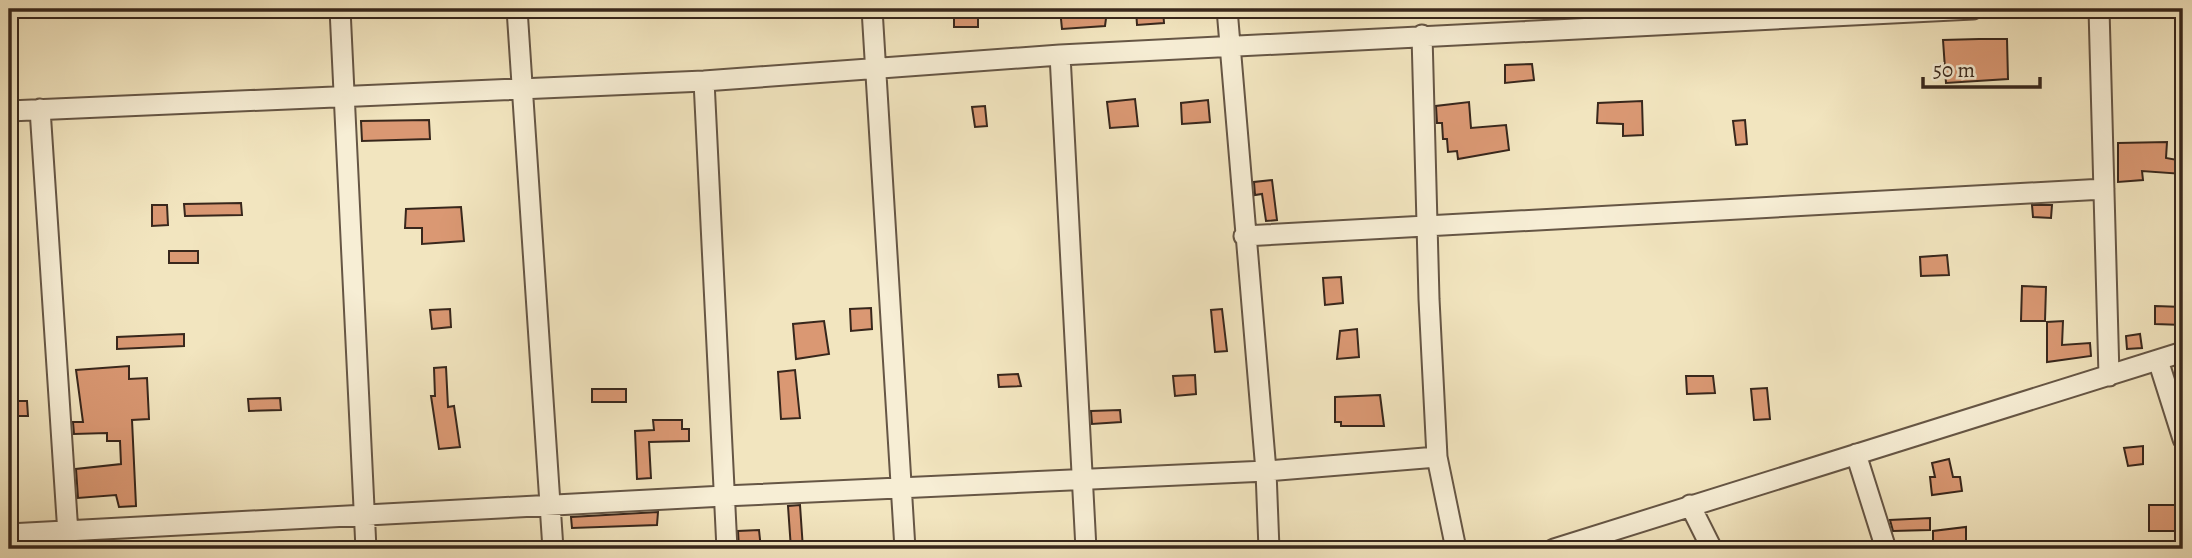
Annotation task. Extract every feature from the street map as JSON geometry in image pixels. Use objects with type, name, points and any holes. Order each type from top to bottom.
[{"type":"street","points":[[340,9],[366,549]]},
{"type":"street","points":[[517,9],[554,549]]},
{"type":"street","points":[[872,9],[898,489],[905,549]]},
{"type":"street","points":[[1227,9],[1244,236],[1266,471],[1269,549]]},
{"type":"street","points":[[9,111],[705,81],[1060,55],[1900,10],[1973,9]]},
{"type":"street","points":[[2099,9],[2109,376]]},
{"type":"street","points":[[1422,36],[1426,226],[1437,457],[1456,549]]},
{"type":"street","points":[[1060,55],[1086,549]]},
{"type":"street","points":[[705,81],[727,549]]},
{"type":"street","points":[[40,109],[68,541]]},
{"type":"street","points":[[1244,236],[2104,189]]},
{"type":"street","points":[[1554,549],[2183,352]]},
{"type":"street","points":[[2158,360],[2183,439]]},
{"type":"street","points":[[1856,454],[1886,549]]},
{"type":"street","points":[[9,534],[68,541],[363,516],[1266,471],[1437,457]]},
{"type":"street","points":[[1690,505],[1712,549]]},
{"type":"building","points":[[1060,9],[1107,11],[1105,26],[1062,29]]},
{"type":"building","points":[[1136,9],[1163,9],[1164,23],[1137,25]]},
{"type":"building","points":[[954,11],[978,11],[978,27],[954,27]]},
{"type":"building","points":[[2007,39],[2008,79],[1946,83],[1943,40]]},
{"type":"building","points":[[1532,64],[1534,80],[1505,83],[1505,65]]},
{"type":"building","points":[[1135,99],[1138,126],[1110,128],[1107,102]]},
{"type":"building","points":[[1208,100],[1210,122],[1182,124],[1181,103]]},
{"type":"building","points":[[1642,101],[1643,135],[1623,136],[1623,124],[1597,123],[1598,103]]},
{"type":"building","points":[[1469,102],[1471,128],[1506,125],[1509,150],[1458,159],[1457,151],[1448,152],[1447,139],[1443,139],[1442,123],[1437,123],[1436,106]]},
{"type":"building","points":[[985,106],[987,126],[975,127],[972,107]]},
{"type":"building","points":[[429,120],[430,139],[362,141],[361,121]]},
{"type":"building","points":[[1745,120],[1747,144],[1736,145],[1733,121]]},
{"type":"building","points":[[2167,142],[2166,158],[2183,161],[2183,174],[2142,171],[2143,180],[2118,182],[2118,143]]},
{"type":"building","points":[[1272,180],[1277,220],[1266,221],[1262,194],[1255,195],[1254,182]]},
{"type":"building","points":[[241,203],[242,215],[185,216],[184,204]]},
{"type":"building","points":[[152,205],[167,205],[168,225],[152,226]]},
{"type":"building","points":[[2032,205],[2052,205],[2051,218],[2033,217]]},
{"type":"building","points":[[461,207],[464,241],[422,244],[422,228],[405,228],[406,209]]},
{"type":"building","points":[[169,251],[198,251],[198,263],[169,263]]},
{"type":"building","points":[[1947,255],[1949,275],[1921,276],[1920,257]]},
{"type":"building","points":[[1341,277],[1343,303],[1325,305],[1323,278]]},
{"type":"building","points":[[2022,286],[2046,287],[2045,321],[2021,321]]},
{"type":"building","points":[[2155,306],[2183,307],[2183,325],[2155,324]]},
{"type":"building","points":[[871,308],[872,329],[851,331],[850,309]]},
{"type":"building","points":[[450,309],[451,327],[432,329],[430,310]]},
{"type":"building","points":[[1222,309],[1227,351],[1215,352],[1211,310]]},
{"type":"building","points":[[824,321],[829,354],[796,359],[793,324]]},
{"type":"building","points":[[2063,321],[2062,345],[2090,343],[2091,356],[2047,362],[2047,322]]},
{"type":"building","points":[[1357,329],[1359,357],[1337,359],[1340,331]]},
{"type":"building","points":[[184,334],[184,346],[117,349],[117,337]]},
{"type":"building","points":[[2140,334],[2142,348],[2127,349],[2126,336]]},
{"type":"building","points":[[129,366],[129,379],[147,378],[149,419],[132,420],[136,506],[119,507],[116,495],[78,498],[76,469],[121,464],[120,441],[107,441],[107,433],[74,434],[73,422],[83,422],[76,370]]},
{"type":"building","points":[[446,367],[448,407],[454,406],[460,447],[439,449],[431,396],[435,396],[434,368]]},
{"type":"building","points":[[795,370],[800,418],[781,419],[778,372]]},
{"type":"building","points":[[1018,374],[1021,386],[999,387],[998,375]]},
{"type":"building","points":[[1195,375],[1196,394],[1175,396],[1173,376]]},
{"type":"building","points":[[1686,376],[1713,376],[1715,393],[1687,394]]},
{"type":"building","points":[[1767,388],[1770,419],[1754,420],[1751,389]]},
{"type":"building","points":[[592,389],[626,389],[626,402],[592,402]]},
{"type":"building","points":[[1380,395],[1384,426],[1341,426],[1341,422],[1335,422],[1335,397]]},
{"type":"building","points":[[280,398],[281,410],[249,411],[248,399]]},
{"type":"building","points":[[9,401],[27,401],[28,416],[9,416]]},
{"type":"building","points":[[1120,410],[1121,422],[1092,424],[1091,411]]},
{"type":"building","points":[[653,420],[682,420],[682,429],[689,429],[689,441],[649,442],[651,478],[637,479],[635,431],[654,430]]},
{"type":"building","points":[[2143,446],[2143,464],[2128,466],[2124,448]]},
{"type":"building","points":[[1949,459],[1953,477],[1960,477],[1962,491],[1932,495],[1930,477],[1935,477],[1932,463]]},
{"type":"building","points":[[800,505],[803,549],[791,549],[788,506]]},
{"type":"building","points":[[2149,505],[2175,505],[2175,531],[2149,531]]},
{"type":"building","points":[[658,512],[657,525],[572,528],[571,517]]},
{"type":"building","points":[[1930,518],[1930,530],[1893,531],[1890,520]]},
{"type":"building","points":[[1966,527],[1966,541],[1933,544],[1933,531]]},
{"type":"building","points":[[759,530],[761,549],[739,549],[738,531]]}]
